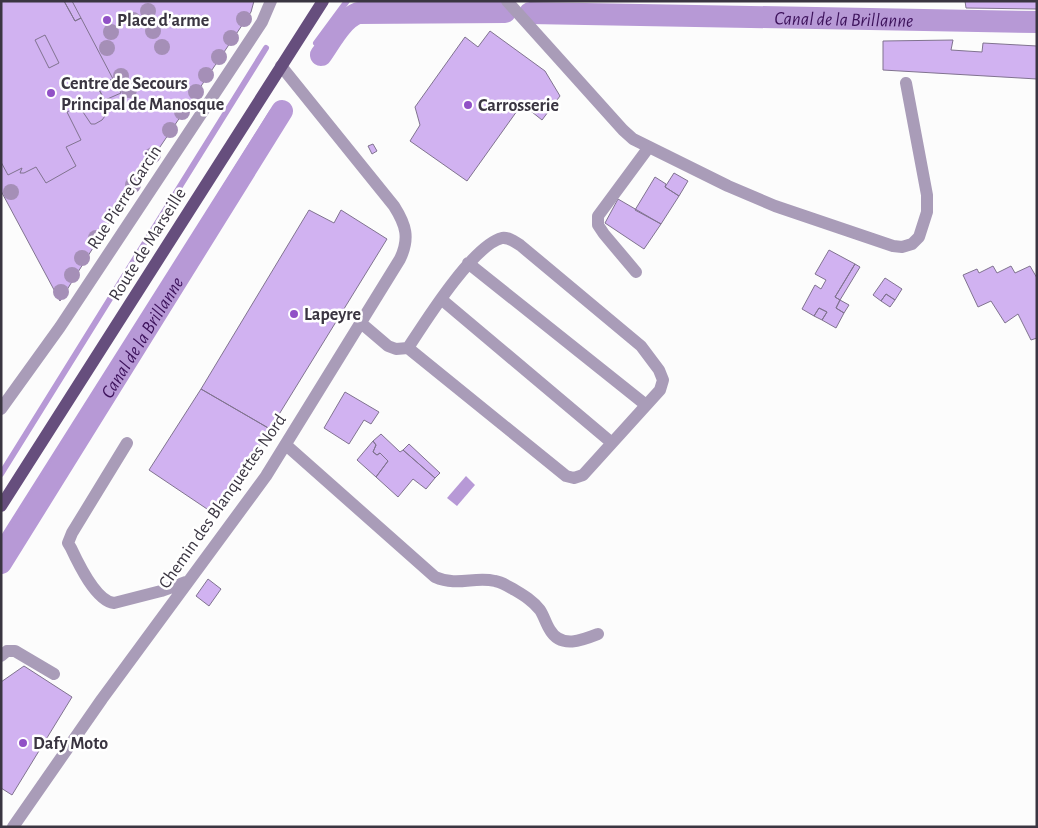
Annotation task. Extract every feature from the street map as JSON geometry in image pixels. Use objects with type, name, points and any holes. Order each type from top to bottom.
[{"type":"main road","name":"Route de Marseille","points":[[1,506],[323,1]]},
{"type":"street","points":[[507,1],[623,130],[634,139],[728,186],[775,206],[880,243],[902,247],[912,244],[919,237],[927,212],[927,194],[906,83]]},
{"type":"street","name":"Rue Pierre Garcin","points":[[1,409],[60,327],[262,22],[271,3]]},
{"type":"street","name":"Chemin des Blanquettes Nord","points":[[13,827],[187,581],[266,476],[361,323],[406,245],[405,228],[394,206],[281,66]]},
{"type":"street","points":[[636,272],[604,234],[597,221],[598,216],[649,147]]},
{"type":"street","points":[[361,323],[388,346],[396,349],[408,348],[566,476],[574,478],[583,475],[660,390],[663,380],[659,370],[641,346],[520,245],[508,238],[503,238],[493,243],[468,263],[408,348]]},
{"type":"street","points":[[468,263],[646,405]]},
{"type":"street","points":[[441,299],[612,443]]},
{"type":"street","points":[[127,443],[72,533],[68,543],[96,591],[109,603],[114,604],[161,591],[187,581]]},
{"type":"street","points":[[286,445],[435,577],[444,581],[497,581],[510,587],[533,602],[541,612],[551,633],[564,641],[580,641],[598,634]]},
{"type":"street","points":[[1,656],[7,651],[16,651],[54,674]]},
{"type":"shaded area","points":[[466,476],[475,485],[457,506],[447,498]]},
{"type":"building","name":"Centre de Secours Principal de Manosque","points":[[1,1],[64,1],[75,21],[81,18],[113,79],[97,86],[108,107],[105,108],[105,116],[102,120],[91,124],[79,106],[67,112],[81,140],[66,147],[76,166],[46,183],[36,167],[20,173],[22,168],[8,175],[1,162]]},
{"type":"building","points":[[1,1],[254,1],[251,12],[106,227],[60,301],[1,191]]},
{"type":"building","points":[[64,1],[72,1],[81,18],[75,21]]},
{"type":"building","points":[[965,1],[1037,1],[1037,9],[966,8]]},
{"type":"building","name":"Carrosserie","points":[[490,31],[545,71],[560,96],[542,120],[522,104],[467,181],[410,141],[420,125],[415,107],[465,37],[478,47]]},
{"type":"building","points":[[45,35],[59,63],[49,68],[35,40]]},
{"type":"building","points":[[953,40],[951,50],[982,52],[983,43],[1037,46],[1037,79],[883,70],[883,41]]},
{"type":"building","points":[[113,79],[121,93],[105,100],[97,86]]},
{"type":"building","points":[[373,144],[377,151],[372,154],[368,146]]},
{"type":"building","points":[[674,173],[688,181],[679,196],[665,187]]},
{"type":"building","points":[[655,177],[666,184],[665,187],[679,196],[661,224],[635,210]]},
{"type":"building","points":[[618,199],[661,224],[644,249],[605,223]]},
{"type":"building","name":"Lapeyre","points":[[309,210],[334,223],[341,210],[387,239],[270,429],[201,389]]},
{"type":"building","points":[[829,250],[855,264],[835,297],[840,300],[836,308],[844,313],[836,328],[822,320],[827,312],[819,308],[814,316],[802,309],[815,285],[821,289],[826,280],[815,274]]},
{"type":"building","points":[[855,264],[860,267],[840,300],[835,297]]},
{"type":"building","points":[[993,266],[997,273],[1011,266],[1015,273],[1030,266],[1037,278],[1037,338],[1031,340],[1018,314],[1005,323],[991,301],[978,307],[963,275],[977,269],[979,273]]},
{"type":"building","points":[[885,278],[902,289],[895,300],[886,294],[881,301],[873,295]]},
{"type":"building","points":[[886,294],[895,300],[890,307],[881,301]]},
{"type":"building","points":[[840,300],[849,305],[844,313],[836,308]]},
{"type":"building","points":[[819,308],[827,312],[822,320],[814,316]]},
{"type":"building","points":[[201,389],[270,429],[216,515],[149,470]]},
{"type":"building","points":[[345,392],[379,412],[371,424],[364,420],[349,444],[324,428]]},
{"type":"building","points":[[381,434],[400,452],[403,450],[435,478],[426,489],[413,479],[398,497],[376,477],[388,461],[380,453],[377,455],[373,452],[376,445],[373,441]]},
{"type":"building","points":[[373,441],[376,445],[373,452],[377,455],[380,453],[388,461],[376,477],[357,460]]},
{"type":"building","points":[[409,444],[440,473],[435,478],[403,450]]},
{"type":"building","points":[[208,579],[221,589],[209,606],[196,596]]},
{"type":"building","name":"Dafy Moto","points":[[24,666],[72,697],[12,795],[1,788],[1,682]]},
{"type":"waterway","points":[[316,43],[347,1]]},
{"type":"waterway","name":"Canal de la Brillanne","points":[[321,55],[342,25],[358,13],[505,12]]},
{"type":"waterway","name":"Canal de la Brillanne","points":[[530,13],[1037,22]]},
{"type":"waterway","points":[[1,474],[266,48]]},
{"type":"waterway","name":"Canal de la Brillanne","points":[[1,563],[282,111]]},
{"type":"waterway","points":[[1,541],[272,112]]},
{"type":"place","name":"Place d'arme","points":[[107,20]]},
{"type":"place","name":"Centre de Secours Principal de Manosque","points":[[51,93]]},
{"type":"place","name":"Carrosserie","points":[[468,105]]},
{"type":"place","name":"Lapeyre","points":[[294,314]]},
{"type":"place","name":"Dafy Moto","points":[[23,743]]}]
